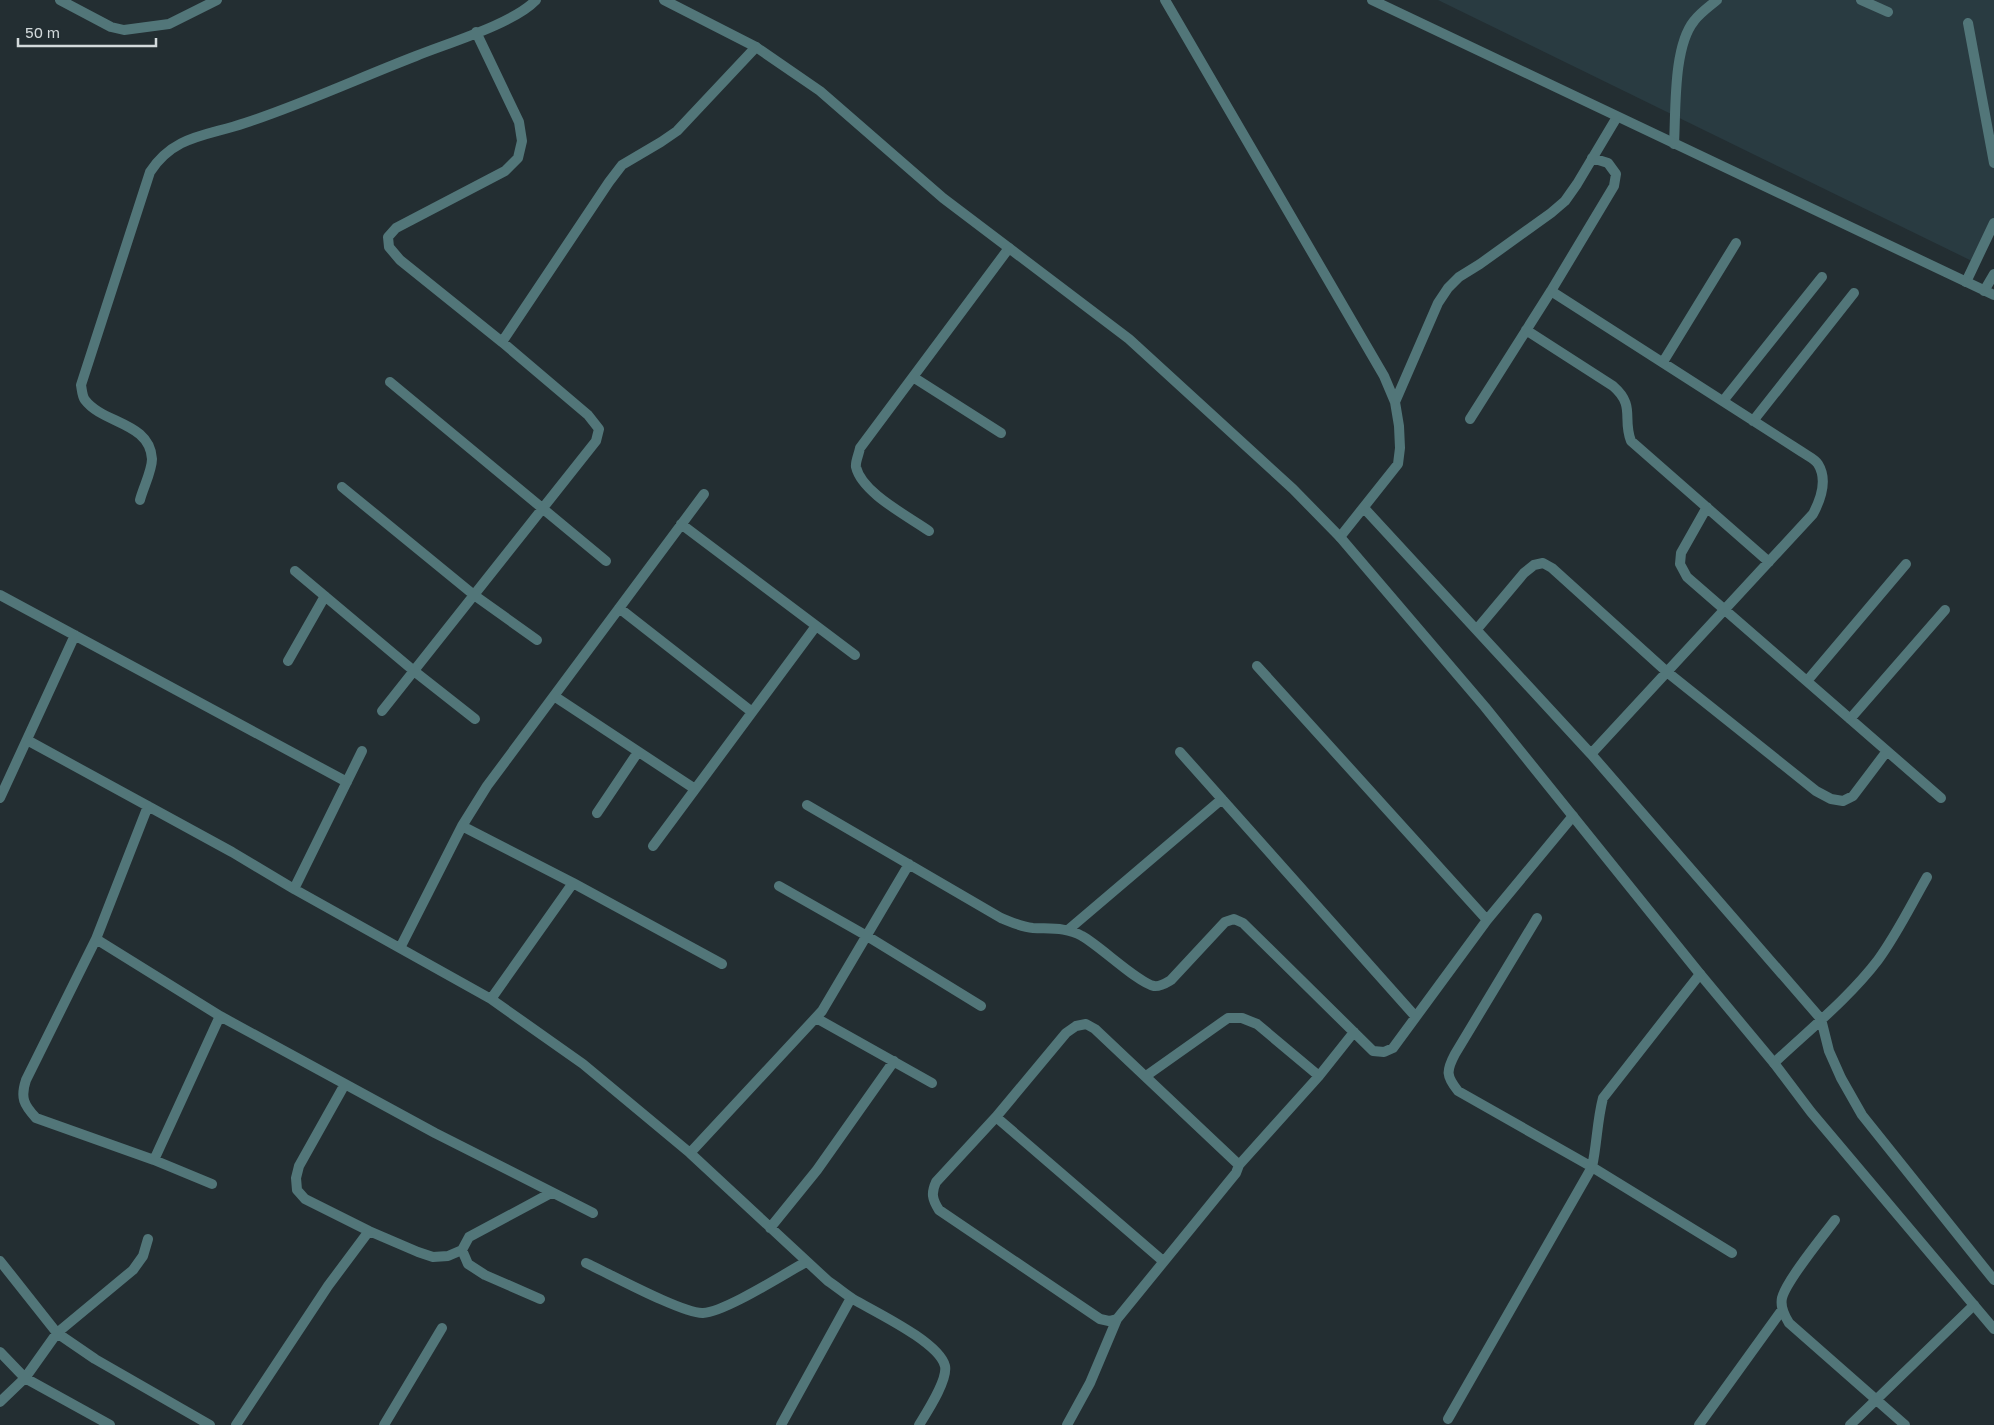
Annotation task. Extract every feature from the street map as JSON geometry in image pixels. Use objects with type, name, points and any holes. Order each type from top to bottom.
[{"type":"street","points":[[60,0],[111,27],[124,30],[170,24],[217,0]]},
{"type":"street","points":[[140,500],[152,461],[150,446],[142,435],[93,408],[83,399],[81,385],[150,172],[158,159],[169,149],[186,140],[245,124],[476,32],[527,9],[536,0]]},
{"type":"street","points":[[664,0],[756,47],[820,91],[943,198],[1129,339],[1294,489],[1340,537],[1486,707],[1700,974],[1774,1063],[1810,1112],[1994,1329]]},
{"type":"street","points":[[1165,0],[1384,376],[1395,402],[1400,448],[1398,464],[1340,537]]},
{"type":"street","points":[[1372,0],[1989,293],[1994,274]]},
{"type":"street","points":[[1674,144],[1680,53],[1686,35],[1694,20],[1717,0]]},
{"type":"street","points":[[1861,0],[1888,12]]},
{"type":"street","points":[[1968,23],[1994,163]]},
{"type":"street","points":[[382,711],[596,441],[599,429],[588,415],[502,342],[400,260],[390,247],[388,237],[396,228],[505,172],[518,158],[522,142],[519,122],[476,32]]},
{"type":"street","points":[[502,342],[622,165],[677,131],[756,47]]},
{"type":"street","points":[[1395,402],[1438,303],[1448,288],[1459,277],[1551,213],[1564,201],[1617,117]]},
{"type":"street","points":[[1470,419],[1551,291],[1614,186],[1616,174],[1608,163],[1592,158]]},
{"type":"street","points":[[1966,282],[1994,223]]},
{"type":"street","points":[[1663,362],[1736,243]]},
{"type":"street","points":[[929,531],[876,494],[862,481],[856,465],[860,448],[1009,248]]},
{"type":"street","points":[[1723,401],[1822,277]]},
{"type":"street","points":[[1551,291],[1753,420],[1817,464],[1823,481],[1821,498],[1814,514],[1591,754]]},
{"type":"street","points":[[1753,420],[1854,293]]},
{"type":"street","points":[[1526,330],[1614,386],[1622,394],[1627,404],[1627,431],[1631,441],[1770,562]]},
{"type":"street","points":[[913,377],[1002,433]]},
{"type":"street","points":[[390,382],[606,560]]},
{"type":"street","points":[[342,487],[474,595],[536,640]]},
{"type":"street","points":[[400,948],[462,826],[487,786],[704,494]]},
{"type":"street","points":[[1707,507],[1681,553],[1680,564],[1687,577],[1942,798]]},
{"type":"street","points":[[1364,508],[1591,754],[1821,1019],[1829,1051],[1841,1078],[1862,1114],[1994,1280]]},
{"type":"street","points":[[681,524],[855,655]]},
{"type":"street","points":[[1477,630],[1524,573],[1542,563],[1552,568],[1667,672],[1816,791],[1832,799],[1844,801],[1853,796],[1888,751]]},
{"type":"street","points":[[1807,681],[1906,564]]},
{"type":"street","points":[[295,571],[414,671],[475,718]]},
{"type":"street","points":[[0,595],[347,782]]},
{"type":"street","points":[[288,661],[325,596]]},
{"type":"street","points":[[619,608],[752,712]]},
{"type":"street","points":[[1850,719],[1945,610]]},
{"type":"street","points":[[652,846],[816,626]]},
{"type":"street","points":[[0,798],[75,635]]},
{"type":"street","points":[[1257,666],[1487,920]]},
{"type":"street","points":[[554,696],[695,789]]},
{"type":"street","points":[[27,740],[232,852],[294,889],[491,999],[583,1064],[690,1153],[806,1262],[851,1298],[936,1350],[945,1366],[943,1382],[919,1425]]},
{"type":"street","points":[[294,889],[362,751]]},
{"type":"street","points":[[597,813],[638,752]]},
{"type":"street","points":[[1180,752],[1415,1016]]},
{"type":"street","points":[[1068,930],[1222,799]]},
{"type":"street","points":[[807,805],[1001,918],[1017,925],[1068,930],[1082,936],[1139,978],[1153,986],[1162,985],[1171,980],[1225,922],[1234,919],[1243,923],[1373,1051],[1384,1052],[1393,1048],[1487,920],[1573,816]]},
{"type":"street","points":[[148,806],[96,939],[26,1080],[22,1092],[26,1107],[36,1118],[154,1160],[212,1184]]},
{"type":"street","points":[[462,826],[573,883],[722,964]]},
{"type":"street","points":[[690,1153],[822,1011],[909,864]]},
{"type":"street","points":[[1774,1063],[1861,980],[1877,961],[1892,940],[1927,877]]},
{"type":"street","points":[[491,999],[573,883]]},
{"type":"street","points":[[779,886],[867,936],[981,1006]]},
{"type":"street","points":[[1537,918],[1455,1054],[1449,1066],[1448,1080],[1458,1091],[1592,1167],[1732,1253]]},
{"type":"street","points":[[96,939],[220,1016],[550,1193],[593,1212]]},
{"type":"street","points":[[1448,1419],[1592,1167],[1603,1098],[1700,974]]},
{"type":"street","points":[[154,1160],[220,1016]]},
{"type":"street","points":[[816,1018],[932,1082]]},
{"type":"street","points":[[1146,1076],[1228,1018],[1242,1018],[1257,1024],[1319,1076]]},
{"type":"street","points":[[1117,1319],[1109,1321],[1100,1319],[939,1210],[933,1202],[932,1192],[936,1182],[996,1117],[1066,1033],[1076,1026],[1086,1024],[1095,1029],[1146,1076],[1239,1165]]},
{"type":"street","points":[[1067,1425],[1090,1383],[1117,1319],[1162,1261],[1236,1173],[1239,1165],[1319,1076],[1354,1032]]},
{"type":"street","points":[[770,1228],[817,1170],[894,1061]]},
{"type":"street","points":[[345,1084],[299,1166],[296,1178],[297,1190],[306,1199],[369,1231],[434,1257],[448,1256],[462,1250],[469,1237],[550,1193]]},
{"type":"street","points":[[996,1117],[1162,1261]]},
{"type":"street","points":[[1835,1220],[1789,1283],[1782,1297],[1782,1310],[1789,1323],[1906,1425]]},
{"type":"street","points":[[236,1425],[328,1286],[369,1231]]},
{"type":"street","points":[[0,1402],[25,1378],[57,1333],[133,1270],[143,1256],[148,1238]]},
{"type":"street","points":[[462,1250],[468,1264],[485,1275],[540,1299]]},
{"type":"street","points":[[0,1261],[57,1333],[95,1359],[210,1425]]},
{"type":"street","points":[[586,1263],[682,1308],[702,1313],[725,1306],[806,1262]]},
{"type":"street","points":[[781,1425],[851,1298]]},
{"type":"street","points":[[1850,1425],[1974,1306]]},
{"type":"street","points":[[1700,1425],[1782,1310]]},
{"type":"street","points":[[384,1425],[442,1328]]},
{"type":"street","points":[[0,1352],[25,1378],[110,1425]]},
{"type":"shaded area","points":[[1438,0],[1994,0],[1994,228],[1976,263]]}]
